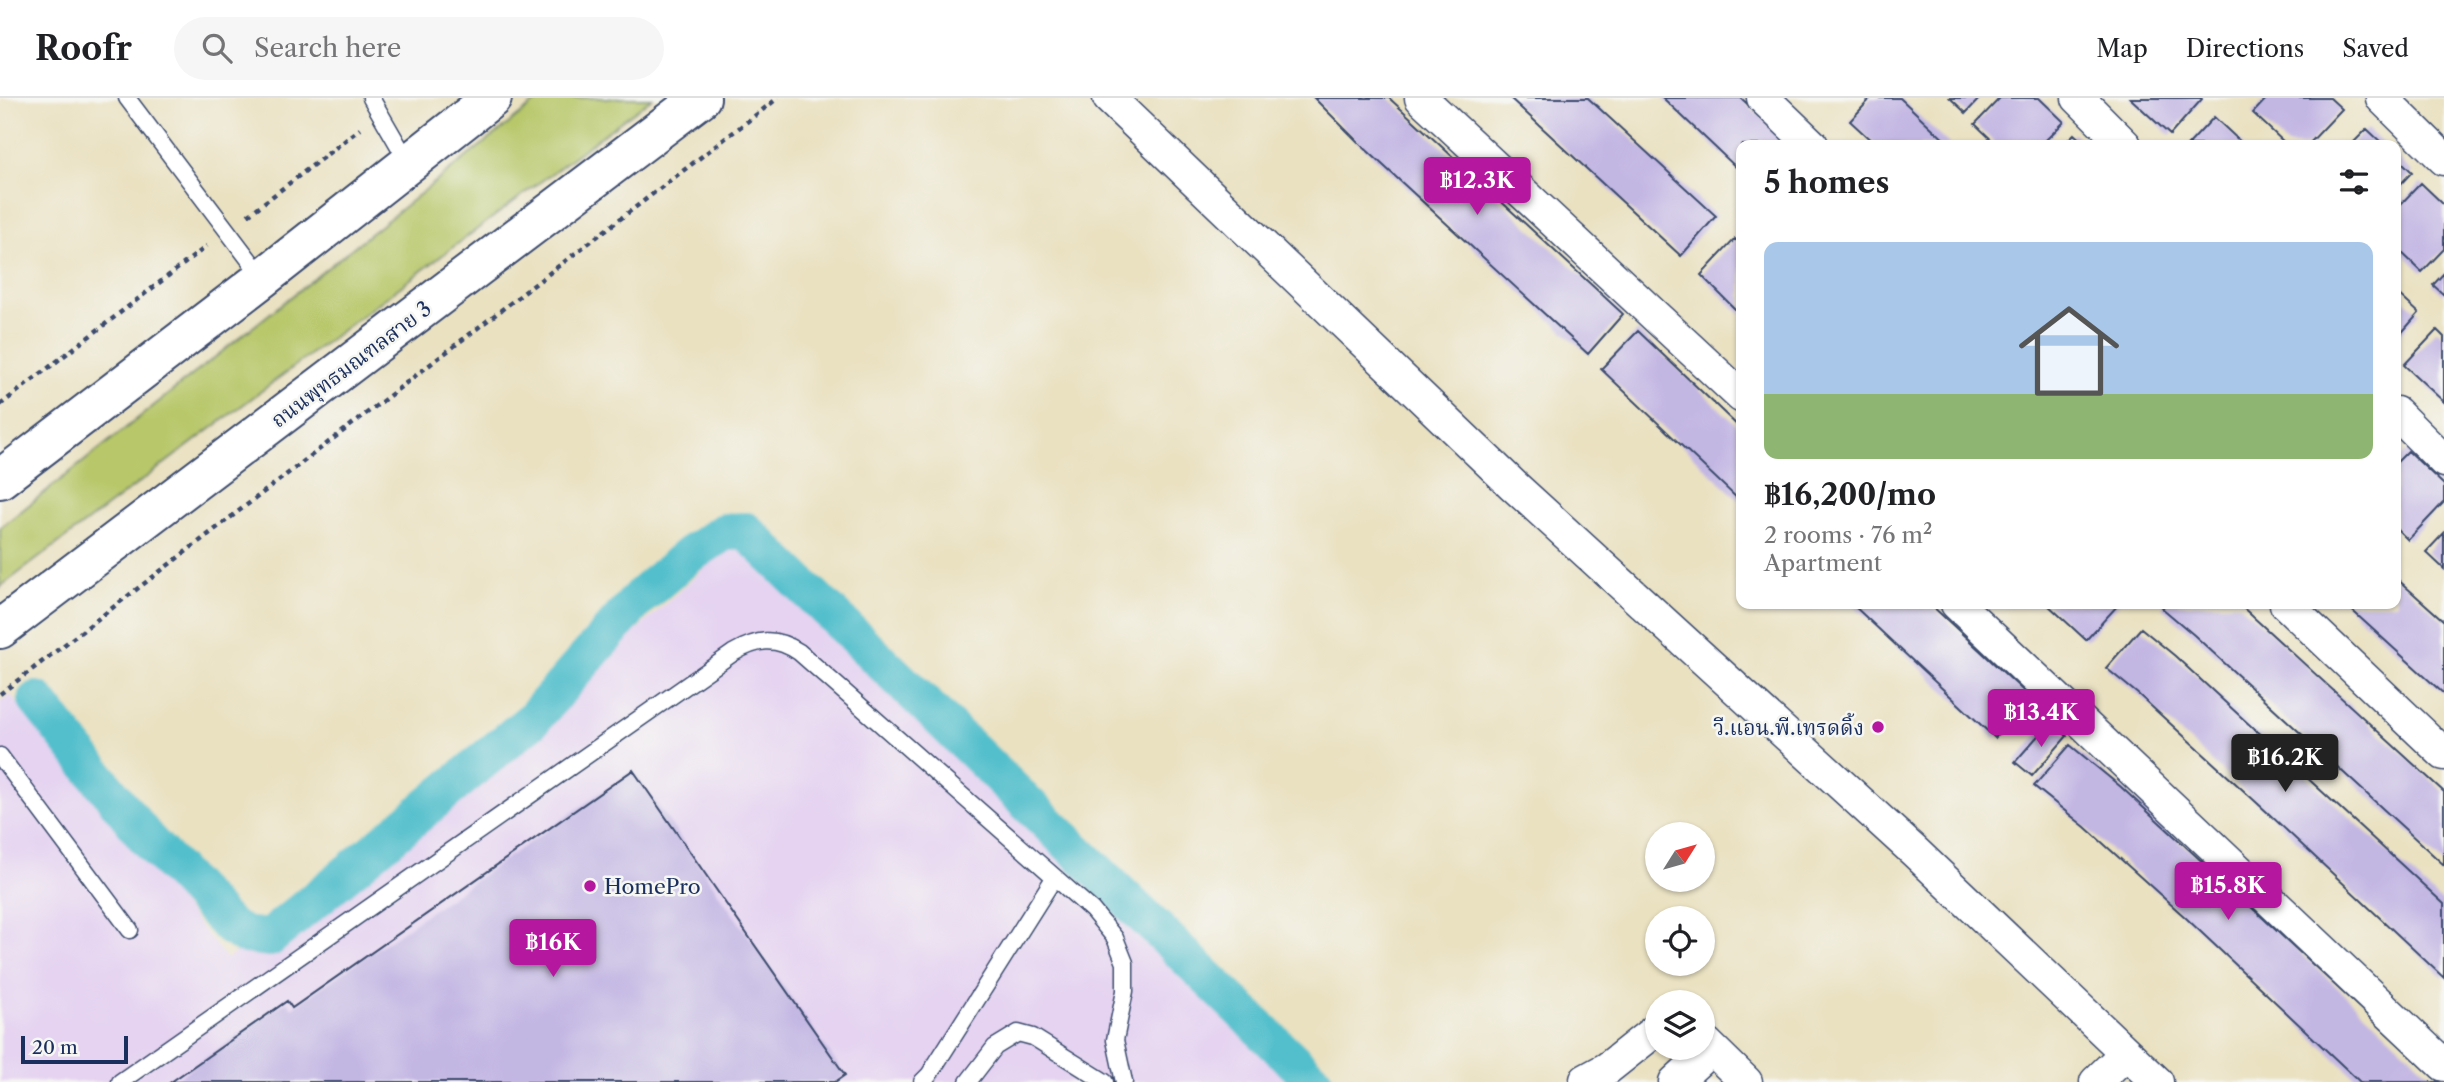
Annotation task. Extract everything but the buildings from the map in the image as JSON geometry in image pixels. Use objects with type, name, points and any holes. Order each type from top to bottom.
[{"type":"main road","points":[[0,479],[263,278],[492,98]]},
{"type":"main road","name":"ถนนพุทธมณฑลสาย 3","points":[[0,629],[701,98]]},
{"type":"street","points":[[1109,98],[1513,485],[1905,843],[2157,1082]]},
{"type":"street","points":[[1421,98],[1736,391]]},
{"type":"street","points":[[1763,98],[1807,140]]},
{"type":"street","points":[[2078,98],[2120,140]]},
{"type":"street","points":[[2382,98],[2444,159]]},
{"type":"street","points":[[2401,418],[2444,461]]},
{"type":"street","points":[[1962,609],[2444,1065]]},
{"type":"street","points":[[2291,609],[2444,754]]},
{"type":"street","points":[[1586,1080],[1608,1068],[1645,1039]]},
{"type":"street","points":[[1715,1053],[1746,1082]]},
{"type":"street","points":[[2096,1082],[2125,1054]]},
{"type":"street","points":[[1675,1082],[1694,1060]]},
{"type":"lane","points":[[127,98],[263,278]]},
{"type":"lane","points":[[370,98],[408,162]]},
{"type":"lane","points":[[120,1082],[733,653],[760,640],[778,641],[799,652],[1100,917],[1115,938],[1126,977],[1115,1040],[1124,1082]]},
{"type":"lane","points":[[0,756],[130,930]]},
{"type":"lane","points":[[922,1082],[1054,878]]},
{"type":"lane","points":[[971,1081],[995,1047],[1018,1033],[1033,1037],[1105,1082]]},
{"type":"path","points":[[0,694],[778,98]]},
{"type":"path","points":[[0,405],[380,114]]},
{"type":"shaded area","points":[[735,540],[1130,888],[1325,1082],[0,1082],[0,702],[10,694],[227,959],[522,735]]},
{"type":"green space","points":[[541,98],[652,98],[0,587],[0,528]]},
{"type":"waterway","points":[[37,700],[147,839],[230,927],[244,935],[269,938],[532,720],[640,597],[689,555],[724,532],[746,531],[1315,1082]]},
{"type":"place","name":"วี.แอน.พี.เทรดดิ้ง","points":[[1878,727]]},
{"type":"place","name":"HomePro","points":[[590,886]]}]
